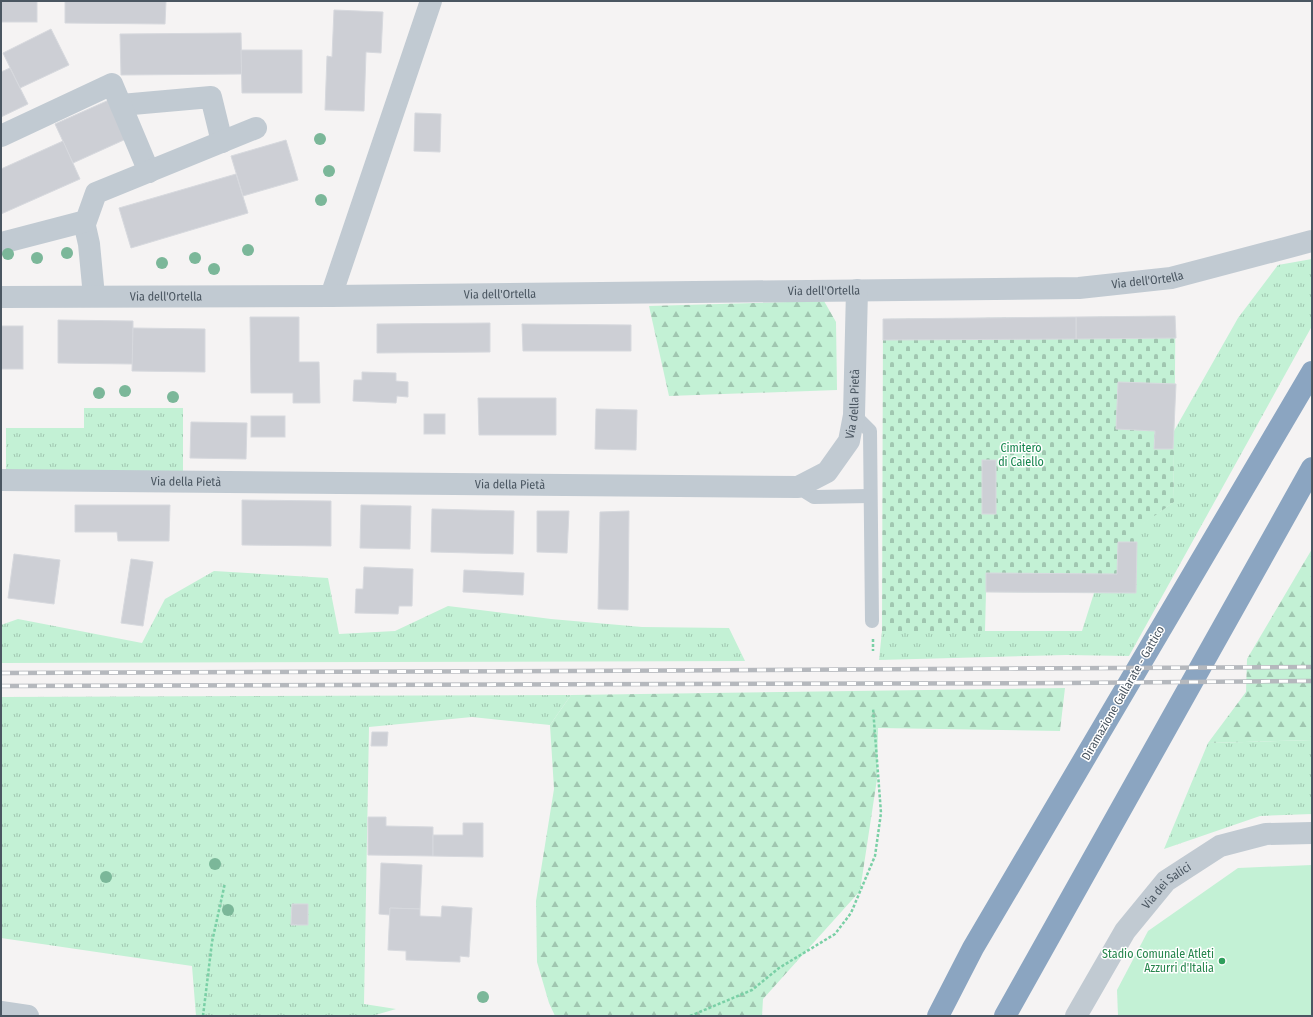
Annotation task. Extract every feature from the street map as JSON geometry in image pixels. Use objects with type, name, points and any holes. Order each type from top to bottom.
[{"type":"highway","name":"Diramazione Gallarate - Gattico","points":[[938,1016],[973,948],[1312,372]]},
{"type":"highway","points":[[1005,1016],[1312,468]]},
{"type":"street","points":[[331,296],[431,1]]},
{"type":"street","points":[[1,136],[112,84],[149,172]]},
{"type":"street","points":[[121,105],[211,97],[222,142]]},
{"type":"street","points":[[1,242],[84,222],[86,221],[96,193],[256,128]]},
{"type":"street","points":[[84,222],[89,244],[94,296]]},
{"type":"street","name":"Via dell'Ortella","points":[[1,296],[331,296],[1080,288],[1171,278],[1312,241]]},
{"type":"street","name":"Via della Pietà","points":[[1,480],[798,487],[827,472],[849,441],[854,415],[857,290]]},
{"type":"street","name":"Via dei Salici","points":[[1076,1016],[1125,931],[1166,881],[1220,846],[1266,834],[1312,833]]},
{"type":"street","points":[[1,1012],[28,1016]]},
{"type":"lane","points":[[854,415],[870,431],[872,621]]},
{"type":"lane","points":[[798,487],[814,497],[870,496]]},
{"type":"path","points":[[690,1016],[752,990],[780,968],[835,934],[851,913],[875,856],[882,813],[873,708]]},
{"type":"path","points":[[202,1016],[212,942],[225,883]]},
{"type":"green space","points":[[1312,259],[1312,326],[1129,656],[1066,655],[879,660],[882,631],[1082,631],[1094,593],[1136,593],[1136,528],[1174,502],[1174,431],[1238,318],[1278,265]]},
{"type":"green space","points":[[824,301],[836,322],[837,390],[669,396],[649,306]]},
{"type":"green space","name":"Cimitero di Caiello","points":[[1175,316],[1174,502],[1136,529],[1136,593],[986,592],[985,631],[882,631],[883,319]]},
{"type":"green space","points":[[84,408],[183,408],[183,472],[6,472],[6,428],[84,428]]},
{"type":"green space","points":[[1312,549],[1312,740],[1208,743],[1246,692],[1247,659]]},
{"type":"green space","points":[[214,571],[328,578],[339,634],[395,631],[448,606],[551,619],[642,627],[729,628],[745,661],[1,663],[1,625],[18,619],[142,643],[165,599]]},
{"type":"green space","points":[[1065,688],[1060,731],[878,728],[877,779],[860,891],[763,999],[762,1016],[555,1016],[549,1003],[537,962],[536,901],[554,789],[550,725],[571,695]]},
{"type":"green space","points":[[571,695],[550,725],[472,717],[369,727],[364,1004],[396,1009],[372,1016],[196,1016],[192,966],[1,938],[1,697]]},
{"type":"green space","points":[[1312,740],[1312,814],[1260,816],[1164,849],[1208,743]]},
{"type":"green space","name":"Stadio Comunale Atleti Azzurri d'Italia","points":[[1312,865],[1312,1016],[1118,1016],[1117,990],[1148,931],[1238,868]]},
{"type":"building","points":[[1,1],[37,1],[37,22],[1,22]]},
{"type":"building","points":[[65,1],[166,1],[165,24],[65,23]]},
{"type":"building","points":[[334,10],[383,12],[381,53],[366,52],[364,111],[325,110],[327,56],[332,57]]},
{"type":"building","points":[[51,29],[69,65],[20,88],[3,53]]},
{"type":"building","points":[[241,33],[242,74],[121,75],[120,34]]},
{"type":"building","points":[[241,50],[302,50],[302,93],[242,93]]},
{"type":"building","points":[[10,68],[28,104],[1,117],[1,72]]},
{"type":"building","points":[[109,100],[126,139],[73,163],[55,124]]},
{"type":"building","points":[[415,113],[441,114],[440,152],[414,151]]},
{"type":"building","points":[[286,140],[298,180],[243,196],[231,156]]},
{"type":"building","points":[[63,141],[80,179],[1,214],[1,169]]},
{"type":"building","points":[[236,174],[248,213],[131,248],[119,208]]},
{"type":"building","points":[[1175,316],[1176,338],[1076,339],[1076,317]]},
{"type":"building","points":[[250,317],[299,317],[299,362],[319,362],[320,403],[293,403],[293,393],[251,393]]},
{"type":"building","points":[[1076,317],[1076,339],[883,340],[883,319]]},
{"type":"building","points":[[58,320],[133,321],[133,364],[58,363]]},
{"type":"building","points":[[490,323],[490,352],[377,353],[377,324]]},
{"type":"building","points":[[522,324],[631,325],[631,351],[523,351]]},
{"type":"building","points":[[1,326],[23,326],[23,369],[1,369]]},
{"type":"building","points":[[133,328],[205,329],[205,372],[132,371]]},
{"type":"building","points":[[362,372],[396,373],[396,381],[408,382],[408,397],[397,396],[396,403],[353,401],[354,380],[362,380]]},
{"type":"building","points":[[1118,382],[1176,384],[1173,449],[1154,449],[1155,431],[1116,429]]},
{"type":"building","points":[[478,398],[556,398],[556,435],[479,435]]},
{"type":"building","points":[[596,409],[637,410],[636,450],[595,449]]},
{"type":"building","points":[[424,414],[445,414],[445,434],[424,434]]},
{"type":"building","points":[[251,416],[285,416],[285,437],[251,437]]},
{"type":"building","points":[[191,422],[247,423],[246,459],[190,458]]},
{"type":"building","points":[[982,460],[996,460],[996,514],[982,514]]},
{"type":"building","points":[[242,500],[331,501],[331,546],[242,545]]},
{"type":"building","points":[[75,505],[170,505],[169,541],[118,541],[117,532],[75,532]]},
{"type":"building","points":[[361,505],[411,506],[410,549],[360,548]]},
{"type":"building","points":[[432,509],[514,511],[513,554],[431,552]]},
{"type":"building","points":[[537,511],[569,511],[567,553],[537,552]]},
{"type":"building","points":[[629,511],[628,610],[598,609],[600,512]]},
{"type":"building","points":[[1118,542],[1137,542],[1136,593],[986,592],[986,573],[1117,574]]},
{"type":"building","points":[[14,554],[60,560],[54,604],[8,598]]},
{"type":"building","points":[[131,559],[153,562],[143,626],[121,623]]},
{"type":"building","points":[[364,567],[413,569],[412,606],[399,606],[398,614],[355,613],[356,589],[363,589]]},
{"type":"building","points":[[464,570],[524,573],[523,595],[463,592]]},
{"type":"building","points":[[372,732],[388,732],[387,746],[371,746]]},
{"type":"building","points":[[368,817],[386,817],[386,826],[433,827],[433,856],[368,855]]},
{"type":"building","points":[[463,823],[483,823],[483,857],[433,856],[433,835],[463,835]]},
{"type":"building","points":[[381,863],[422,865],[420,909],[390,908],[390,915],[379,914]]},
{"type":"building","points":[[292,904],[308,904],[308,925],[291,925]]},
{"type":"building","points":[[442,906],[472,908],[469,957],[460,956],[460,962],[406,960],[406,951],[388,950],[390,908],[420,909],[420,916],[441,917]]},
{"type":"railway","points":[[1,673],[1312,667]]},
{"type":"railway","points":[[1,686],[1312,681]]},
{"type":"place","name":"Stadio Comunale Atleti Azzurri d'Italia","points":[[1222,961]]}]
